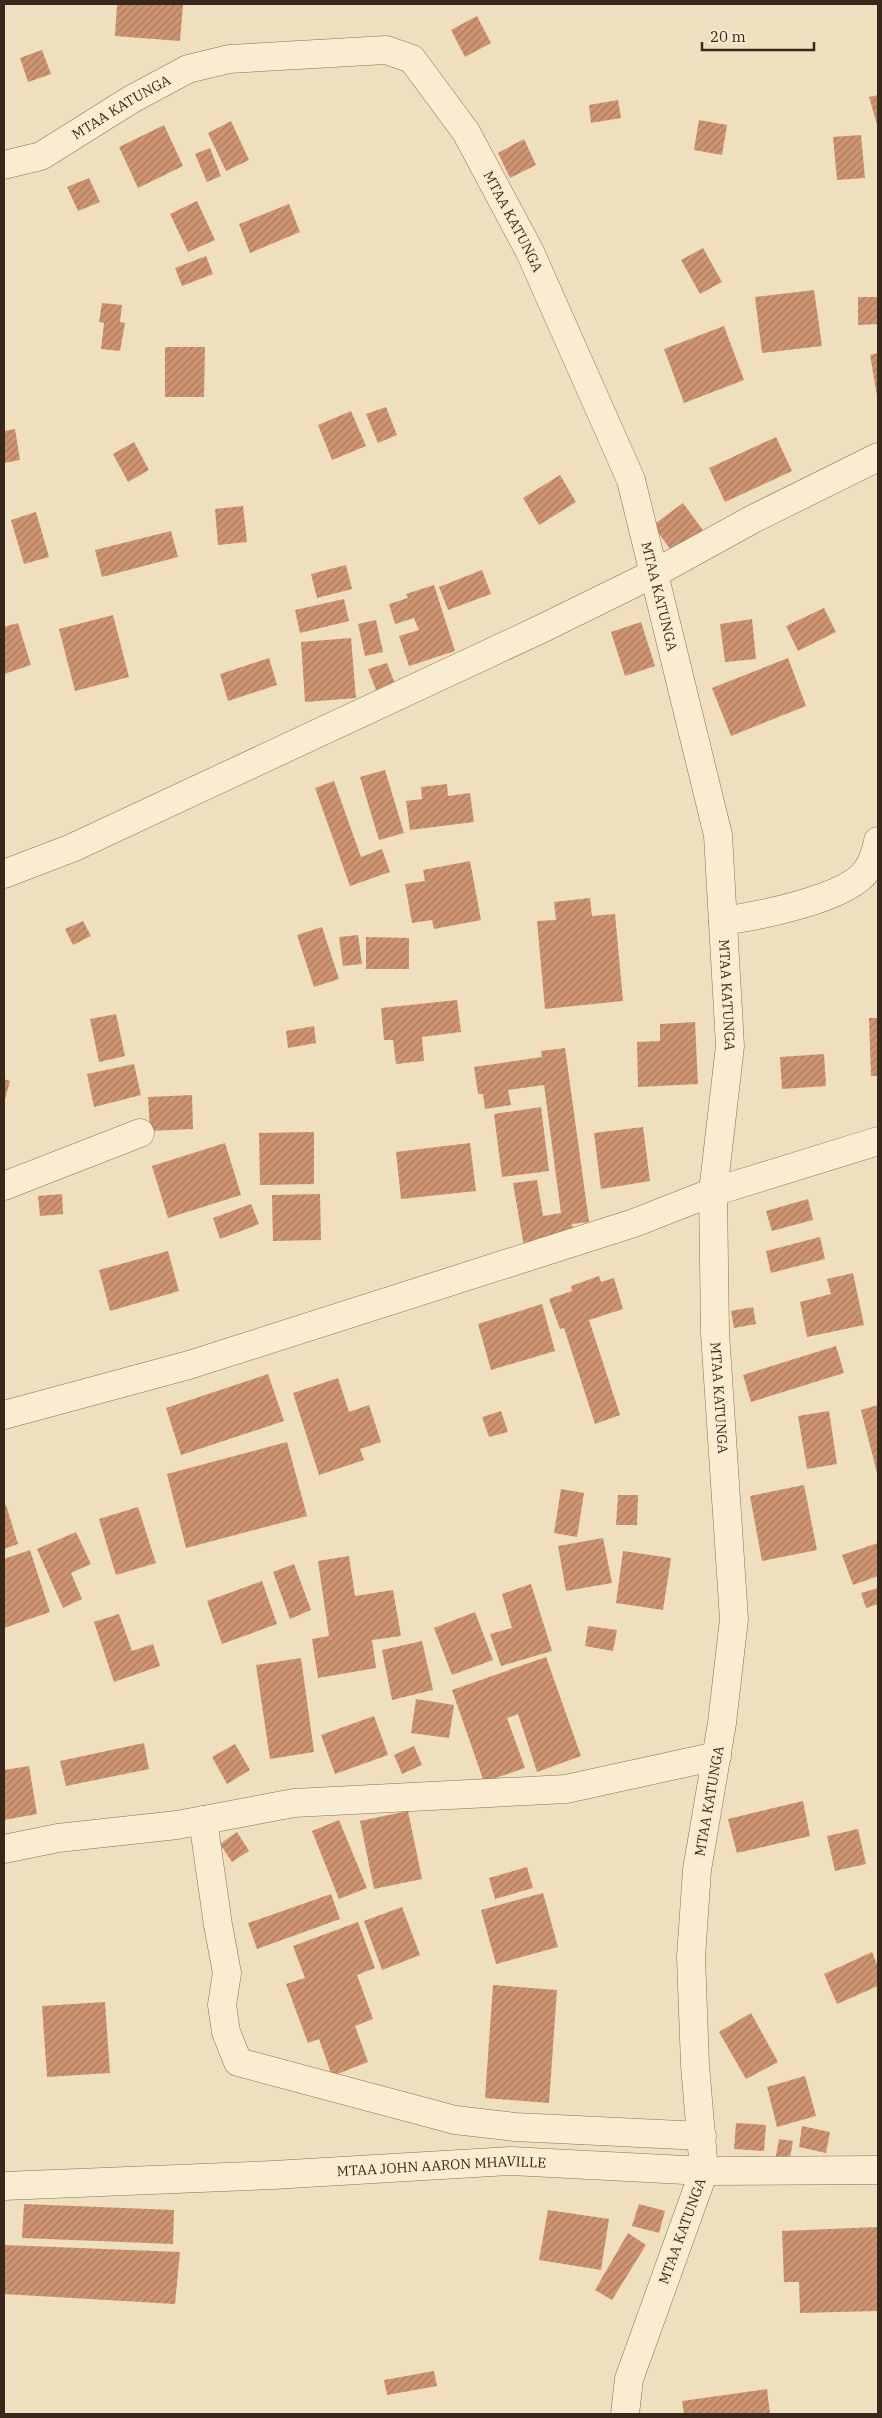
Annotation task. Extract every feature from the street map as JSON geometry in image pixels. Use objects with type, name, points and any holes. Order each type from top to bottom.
[{"type":"street","name":"MTAA KATUNGA","points":[[4,165],[41,156],[132,99],[188,69],[229,59],[386,50],[412,60],[466,132],[530,252],[631,480],[718,835],[730,1046],[712,1192],[715,1333],[734,1619],[717,1756],[697,1870],[690,1957],[695,2065],[704,2171],[629,2379],[625,2414]]},
{"type":"street","points":[[4,874],[72,848],[541,629],[655,573],[753,519],[878,456]]},
{"type":"street","points":[[723,921],[771,913],[834,893],[867,871],[878,841]]},
{"type":"street","points":[[4,1186],[140,1133]]},
{"type":"street","points":[[4,1415],[189,1366],[634,1223],[712,1192],[878,1141]]},
{"type":"street","points":[[4,1849],[58,1838],[177,1825],[294,1803],[566,1789],[717,1756]]},
{"type":"street","points":[[203,1820],[227,1973],[222,2006],[226,2032],[238,2062],[456,2120],[515,2127],[702,2136]]},
{"type":"street","name":"MTAA JOHN AARON MHAVILLE","points":[[4,2186],[273,2175],[511,2160],[704,2171],[878,2170]]},
{"type":"building","points":[[117,4],[183,4],[180,41],[115,36]]},
{"type":"building","points":[[477,16],[491,43],[465,57],[451,30]]},
{"type":"building","points":[[42,50],[51,74],[28,82],[20,58]]},
{"type":"building","points":[[878,95],[878,128],[869,97]]},
{"type":"building","points":[[618,100],[621,118],[591,123],[589,105]]},
{"type":"building","points":[[699,120],[727,125],[722,155],[694,150]]},
{"type":"building","points":[[231,121],[249,160],[226,171],[208,133]]},
{"type":"building","points":[[164,125],[183,166],[138,188],[119,147]]},
{"type":"building","points":[[861,135],[865,178],[837,180],[833,137]]},
{"type":"building","points":[[524,139],[536,165],[510,178],[498,153]]},
{"type":"building","points":[[210,148],[221,176],[207,182],[195,154]]},
{"type":"building","points":[[89,178],[100,202],[78,211],[67,187]]},
{"type":"building","points":[[197,201],[215,240],[188,252],[170,214]]},
{"type":"building","points":[[289,204],[300,232],[250,253],[239,224]]},
{"type":"building","points":[[703,248],[722,282],[700,294],[681,260]]},
{"type":"building","points":[[206,256],[213,274],[182,286],[175,268]]},
{"type":"building","points":[[814,290],[822,346],[762,353],[755,297]]},
{"type":"building","points":[[858,297],[878,297],[878,324],[858,325]]},
{"type":"building","points":[[102,303],[122,305],[120,322],[125,323],[120,351],[101,349],[104,323],[99,322]]},
{"type":"building","points":[[724,326],[744,380],[684,403],[664,349]]},
{"type":"building","points":[[165,347],[205,347],[204,397],[165,397]]},
{"type":"building","points":[[878,353],[878,396],[877,396],[870,355]]},
{"type":"building","points":[[386,407],[397,435],[378,443],[366,414]]},
{"type":"building","points":[[351,411],[366,446],[332,460],[318,425]]},
{"type":"building","points":[[15,429],[20,460],[4,463],[4,431]]},
{"type":"building","points":[[776,437],[792,471],[725,502],[709,468]]},
{"type":"building","points":[[134,442],[149,470],[128,482],[113,454]]},
{"type":"building","points":[[560,475],[576,502],[539,525],[523,498]]},
{"type":"building","points":[[683,503],[705,533],[675,556],[653,525]]},
{"type":"building","points":[[243,506],[247,542],[218,545],[215,509]]},
{"type":"building","points":[[36,512],[49,557],[24,564],[11,520]]},
{"type":"building","points":[[171,531],[178,557],[102,577],[95,550]]},
{"type":"building","points":[[346,565],[352,589],[317,598],[311,574]]},
{"type":"building","points":[[482,570],[491,594],[448,610],[439,587]]},
{"type":"building","points":[[434,585],[455,651],[409,666],[399,636],[419,630],[414,618],[395,624],[389,604],[408,598],[406,594]]},
{"type":"building","points":[[344,599],[349,621],[300,633],[295,610]]},
{"type":"building","points":[[824,608],[836,632],[798,651],[786,626]]},
{"type":"building","points":[[113,615],[129,677],[75,691],[59,629]]},
{"type":"building","points":[[752,619],[756,659],[725,662],[720,624]]},
{"type":"building","points":[[376,620],[383,652],[365,656],[358,624]]},
{"type":"building","points":[[641,622],[655,666],[625,676],[611,632]]},
{"type":"building","points":[[18,623],[31,665],[4,674],[4,627]]},
{"type":"building","points":[[351,638],[356,698],[305,702],[301,642]]},
{"type":"building","points":[[269,658],[277,685],[228,701],[220,674]]},
{"type":"building","points":[[788,658],[806,706],[731,736],[712,688]]},
{"type":"building","points":[[387,663],[395,684],[376,690],[368,669]]},
{"type":"building","points":[[385,770],[404,833],[379,840],[360,777]]},
{"type":"building","points":[[334,781],[361,857],[382,849],[390,872],[350,886],[315,788]]},
{"type":"building","points":[[447,784],[448,796],[470,793],[474,822],[410,830],[406,801],[422,799],[421,787]]},
{"type":"building","points":[[470,861],[481,920],[434,929],[432,920],[412,923],[405,884],[425,881],[423,870]]},
{"type":"building","points":[[590,898],[592,916],[615,914],[623,1001],[545,1009],[537,921],[556,920],[554,902]]},
{"type":"building","points":[[83,921],[91,936],[73,945],[65,929]]},
{"type":"building","points":[[322,927],[339,979],[314,987],[297,935]]},
{"type":"building","points":[[358,935],[362,964],[343,966],[339,937]]},
{"type":"building","points":[[366,937],[409,938],[409,969],[366,969]]},
{"type":"building","points":[[457,1000],[461,1032],[422,1037],[424,1061],[396,1064],[393,1040],[384,1040],[381,1008]]},
{"type":"building","points":[[116,1014],[125,1056],[99,1062],[90,1019]]},
{"type":"building","points":[[869,1018],[878,1018],[878,1076],[871,1076]]},
{"type":"building","points":[[695,1022],[698,1084],[638,1087],[637,1042],[660,1041],[660,1024]]},
{"type":"building","points":[[314,1026],[316,1043],[288,1048],[286,1031]]},
{"type":"building","points":[[565,1048],[589,1222],[572,1224],[575,1240],[524,1247],[513,1183],[537,1180],[543,1216],[561,1213],[544,1085],[508,1090],[511,1105],[485,1109],[483,1094],[478,1094],[474,1067],[542,1057],[541,1051]]},
{"type":"building","points":[[824,1054],[826,1086],[782,1089],[780,1057]]},
{"type":"building","points":[[134,1064],[141,1095],[94,1107],[87,1074]]},
{"type":"building","points":[[4,1079],[10,1081],[4,1103]]},
{"type":"building","points":[[192,1095],[193,1129],[150,1131],[148,1097]]},
{"type":"building","points":[[541,1107],[549,1171],[502,1177],[494,1114]]},
{"type":"building","points":[[643,1127],[650,1181],[601,1189],[594,1133]]},
{"type":"building","points":[[314,1132],[314,1184],[260,1185],[259,1133]]},
{"type":"building","points":[[225,1143],[241,1195],[168,1218],[152,1166]]},
{"type":"building","points":[[470,1143],[476,1191],[401,1199],[396,1152]]},
{"type":"building","points":[[62,1194],[63,1214],[40,1216],[38,1196]]},
{"type":"building","points":[[320,1194],[321,1240],[273,1241],[272,1195]]},
{"type":"building","points":[[808,1199],[813,1220],[772,1231],[766,1211]]},
{"type":"building","points":[[251,1204],[259,1224],[220,1239],[213,1218]]},
{"type":"building","points":[[820,1237],[825,1259],[771,1273],[766,1251]]},
{"type":"building","points":[[168,1251],[179,1291],[110,1311],[99,1270]]},
{"type":"building","points":[[853,1273],[864,1325],[807,1337],[800,1302],[831,1294],[827,1279]]},
{"type":"building","points":[[599,1276],[601,1282],[614,1278],[623,1309],[589,1320],[620,1415],[595,1424],[564,1328],[560,1329],[549,1299],[572,1291],[571,1286]]},
{"type":"building","points":[[542,1304],[555,1351],[491,1370],[478,1324]]},
{"type":"building","points":[[753,1307],[756,1324],[734,1328],[731,1311]]},
{"type":"building","points":[[836,1346],[844,1373],[751,1402],[743,1375]]},
{"type":"building","points":[[268,1374],[284,1421],[181,1455],[166,1408]]},
{"type":"building","points":[[338,1378],[349,1412],[369,1405],[381,1442],[360,1449],[364,1460],[319,1475],[293,1393]]},
{"type":"building","points":[[878,1405],[878,1477],[861,1410]]},
{"type":"building","points":[[501,1411],[508,1432],[489,1437],[482,1417]]},
{"type":"building","points":[[829,1411],[837,1464],[807,1469],[798,1416]]},
{"type":"building","points":[[287,1442],[307,1516],[186,1548],[167,1474]]},
{"type":"building","points":[[804,1485],[817,1550],[762,1561],[750,1496]]},
{"type":"building","points":[[561,1489],[584,1493],[577,1537],[554,1533]]},
{"type":"building","points":[[618,1495],[638,1495],[637,1525],[616,1525]]},
{"type":"building","points":[[4,1505],[6,1505],[18,1544],[4,1549]]},
{"type":"building","points":[[138,1507],[156,1563],[116,1575],[99,1519]]},
{"type":"building","points":[[76,1532],[91,1564],[71,1573],[82,1599],[63,1608],[37,1549]]},
{"type":"building","points":[[603,1538],[612,1583],[566,1591],[558,1546]]},
{"type":"building","points":[[878,1543],[878,1576],[853,1585],[842,1555]]},
{"type":"building","points":[[30,1550],[50,1612],[4,1628],[4,1559]]},
{"type":"building","points":[[623,1551],[671,1558],[663,1610],[616,1603]]},
{"type":"building","points":[[349,1556],[355,1596],[393,1590],[401,1636],[372,1640],[376,1668],[318,1678],[312,1639],[329,1636],[318,1561]]},
{"type":"building","points":[[294,1564],[311,1610],[290,1619],[273,1572]]},
{"type":"building","points":[[262,1581],[277,1624],[222,1644],[207,1601]]},
{"type":"building","points":[[531,1584],[552,1651],[501,1666],[490,1634],[512,1628],[502,1594]]},
{"type":"building","points":[[878,1588],[878,1604],[866,1608],[861,1593]]},
{"type":"building","points":[[475,1612],[493,1660],[452,1675],[434,1628]]},
{"type":"building","points":[[119,1614],[132,1651],[153,1644],[160,1666],[114,1682],[94,1622]]},
{"type":"building","points":[[588,1626],[617,1630],[613,1651],[585,1646]]},
{"type":"building","points":[[422,1641],[433,1690],[392,1700],[382,1650]]},
{"type":"building","points":[[546,1657],[581,1756],[537,1772],[518,1714],[507,1718],[525,1768],[484,1782],[452,1690]]},
{"type":"building","points":[[301,1658],[314,1752],[270,1759],[256,1665]]},
{"type":"building","points":[[416,1699],[454,1705],[449,1738],[411,1733]]},
{"type":"building","points":[[374,1716],[388,1755],[335,1774],[321,1735]]},
{"type":"building","points":[[144,1743],[149,1769],[66,1786],[60,1761]]},
{"type":"building","points":[[235,1744],[250,1770],[227,1784],[212,1757]]},
{"type":"building","points":[[414,1746],[422,1765],[402,1774],[394,1755]]},
{"type":"building","points":[[29,1766],[37,1814],[4,1820],[4,1770]]},
{"type":"building","points":[[803,1801],[810,1836],[737,1853],[728,1819]]},
{"type":"building","points":[[408,1811],[422,1879],[374,1889],[360,1821]]},
{"type":"building","points":[[339,1820],[367,1888],[339,1899],[312,1831]]},
{"type":"building","points":[[858,1829],[866,1864],[835,1871],[827,1836]]},
{"type":"building","points":[[237,1832],[249,1851],[232,1862],[220,1844]]},
{"type":"building","points":[[527,1867],[533,1888],[495,1899],[489,1878]]},
{"type":"building","points":[[543,1893],[558,1947],[496,1964],[481,1910]]},
{"type":"building","points":[[331,1894],[340,1919],[257,1949],[248,1923]]},
{"type":"building","points":[[402,1907],[420,1955],[382,1970],[364,1921]]},
{"type":"building","points":[[358,1922],[375,1968],[357,1975],[373,2019],[355,2026],[368,2062],[332,2076],[319,2039],[308,2043],[286,1984],[305,1978],[293,1946]]},
{"type":"building","points":[[872,1952],[878,1967],[878,1986],[837,2004],[824,1974]]},
{"type":"building","points":[[493,1985],[557,1990],[549,2103],[485,2098]]},
{"type":"building","points":[[105,2002],[110,2073],[47,2077],[42,2006]]},
{"type":"building","points":[[751,2013],[778,2062],[746,2079],[719,2032]]},
{"type":"building","points":[[805,2076],[816,2116],[777,2127],[767,2087]]},
{"type":"building","points":[[736,2123],[766,2125],[764,2151],[734,2149]]},
{"type":"building","points":[[802,2126],[830,2132],[826,2153],[799,2147]]},
{"type":"building","points":[[779,2139],[793,2141],[789,2163],[775,2161]]},
{"type":"building","points":[[24,2204],[174,2210],[173,2244],[22,2238]]},
{"type":"building","points":[[639,2204],[665,2211],[659,2233],[632,2226]]},
{"type":"building","points":[[548,2210],[609,2219],[601,2270],[539,2260]]},
{"type":"building","points":[[878,2227],[878,2311],[800,2313],[799,2282],[784,2282],[782,2231]]},
{"type":"building","points":[[628,2233],[646,2245],[612,2300],[595,2290]]},
{"type":"building","points":[[5,2245],[180,2252],[175,2304],[4,2294]]},
{"type":"building","points":[[434,2371],[437,2386],[387,2395],[384,2380]]},
{"type":"building","points":[[767,2389],[770,2414],[684,2414],[682,2401]]}]
